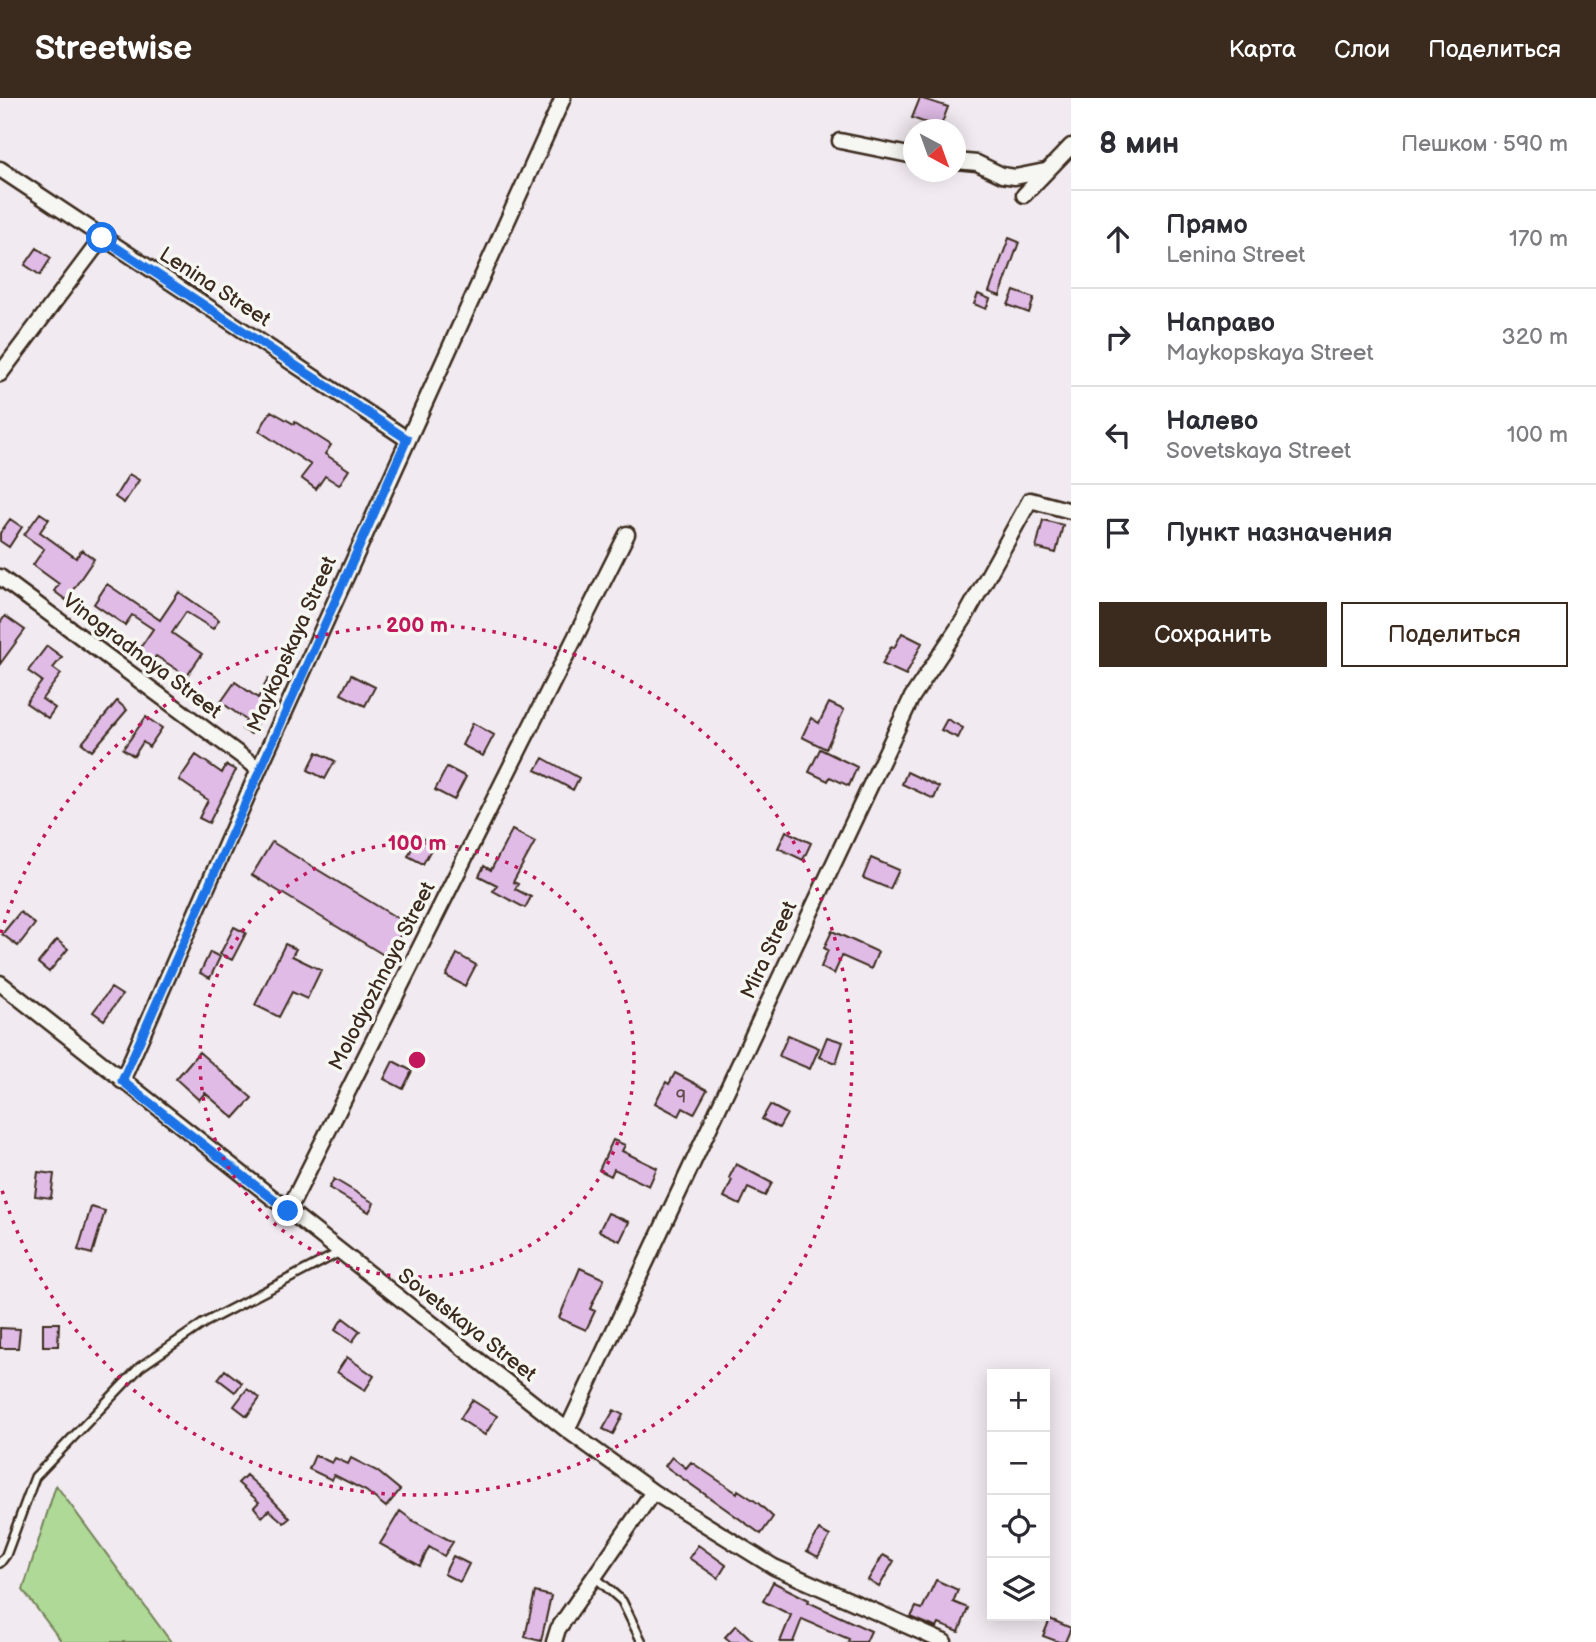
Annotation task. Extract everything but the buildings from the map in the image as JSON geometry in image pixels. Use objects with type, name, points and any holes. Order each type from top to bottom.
[{"type":"street","name":"Maykopskaya Street","points":[[122,1081],[407,439],[563,98]]},
{"type":"street","points":[[840,141],[903,154]]},
{"type":"street","points":[[1024,195],[1045,170],[1071,146]]},
{"type":"street","points":[[966,162],[977,163],[1002,175],[1016,177],[1045,170]]},
{"type":"street","name":"Lenina Street","points":[[0,169],[407,439]]},
{"type":"street","points":[[0,374],[102,238]]},
{"type":"street","name":"Mira Street","points":[[566,1430],[912,697],[964,619],[1030,500],[1071,511]]},
{"type":"street","name":"Molodyozhnaya Street","points":[[288,1211],[627,534]]},
{"type":"street","name":"Vinogradnaya Street","points":[[0,577],[259,769]]},
{"type":"street","name":"Sovetskaya Street","points":[[0,983],[566,1430],[653,1492],[774,1567],[944,1642]]},
{"type":"street","points":[[554,1642],[558,1629],[653,1492]]},
{"type":"lane","points":[[0,1563],[6,1555],[35,1477],[139,1367],[204,1323],[340,1252]]},
{"type":"lane","points":[[594,1577],[622,1601],[642,1642]]},
{"type":"green space","points":[[56,1485],[171,1642],[62,1642],[23,1590]]},
{"type":"route","points":[[102,238],[407,439],[122,1081],[288,1211]]}]
